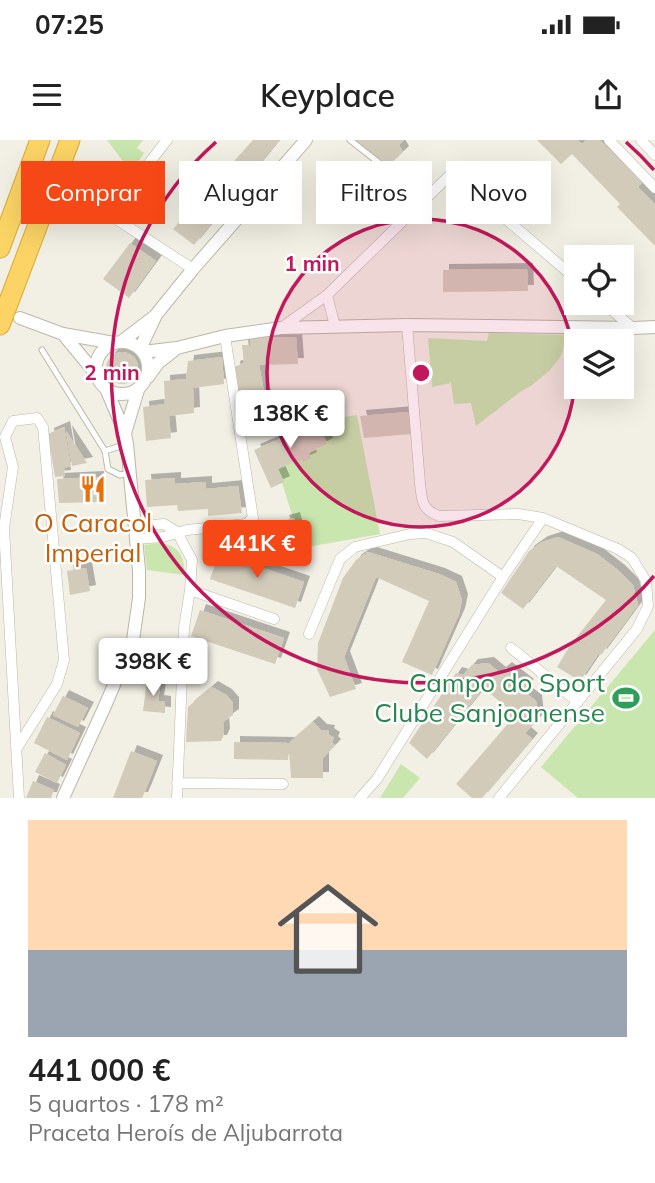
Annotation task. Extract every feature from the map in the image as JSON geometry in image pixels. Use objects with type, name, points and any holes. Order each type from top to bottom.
[{"type":"highway","points":[[0,248],[40,140]]},
{"type":"highway","points":[[0,325],[70,140]]},
{"type":"street","points":[[167,140],[114,208],[116,219],[193,269]]},
{"type":"street","points":[[141,351],[154,320],[193,269],[306,140]]},
{"type":"street","points":[[609,140],[655,188]]},
{"type":"street","points":[[641,140],[655,155]]},
{"type":"street","points":[[281,328],[327,295],[446,179]]},
{"type":"street","points":[[512,224],[564,269]]},
{"type":"street","points":[[327,295],[335,326]]},
{"type":"street","points":[[617,315],[633,328]]},
{"type":"street","points":[[20,318],[63,334],[134,345],[141,351],[147,360],[147,376],[141,387],[126,438]]},
{"type":"street","points":[[96,374],[97,358],[107,346],[118,343],[154,320]]},
{"type":"street","points":[[154,320],[155,342],[173,348]]},
{"type":"street","points":[[141,351],[173,348],[225,336],[281,328],[407,325],[655,327]]},
{"type":"street","points":[[407,325],[422,502],[429,512],[439,516],[518,514],[543,518],[618,549],[632,558],[646,581],[648,606],[637,629],[499,798]]},
{"type":"street","points":[[63,334],[96,374],[102,386],[114,394],[122,395],[141,387],[173,348]]},
{"type":"street","points":[[136,533],[163,537],[177,532],[250,521],[225,336]]},
{"type":"street","points":[[63,798],[133,640],[139,598],[136,533],[126,438],[107,391]]},
{"type":"street","points":[[17,748],[57,684],[64,660],[43,427],[37,418],[13,421],[5,437],[13,467],[4,528],[19,798]]},
{"type":"street","points":[[360,798],[377,779],[543,518]]},
{"type":"street","points":[[177,532],[192,560],[184,628],[177,798]]},
{"type":"street","points":[[309,634],[340,559],[355,547],[410,534],[426,533],[453,542],[503,578]]},
{"type":"street","points":[[190,590],[274,619]]},
{"type":"street","points":[[511,648],[578,702]]},
{"type":"street","points":[[177,783],[283,784]]},
{"type":"lane","points":[[350,140],[377,161]]},
{"type":"lane","points":[[42,350],[105,451],[107,469],[120,475],[130,473]]},
{"type":"lane","points":[[105,451],[126,438]]},
{"type":"green space","points":[[107,140],[143,140],[137,148],[144,153],[139,161],[123,161]]},
{"type":"green space","points":[[489,333],[564,335],[561,356],[549,371],[476,426],[471,403],[454,404],[451,383],[432,387],[428,338],[487,341]]},
{"type":"green space","points":[[357,415],[380,534],[302,548],[278,469],[327,444],[319,421]]},
{"type":"green space","points":[[158,543],[171,546],[179,552],[185,575],[147,570],[144,545]]},
{"type":"green space","name":"Campo do Sport Clube Sanjoanense","points":[[655,630],[655,798],[578,798],[541,767]]},
{"type":"green space","points":[[401,764],[420,778],[403,798],[380,798]]},
{"type":"building","points":[[253,140],[279,140],[262,161],[234,161]]},
{"type":"building","points":[[355,140],[404,140],[399,145],[403,152],[394,161],[375,161]]},
{"type":"building","points":[[537,140],[577,140],[582,144],[586,140],[600,140],[642,183],[638,187],[655,204],[655,246],[617,207],[620,204],[572,154],[561,164]]},
{"type":"building","points":[[179,222],[211,224],[194,245],[173,229]]},
{"type":"building","points":[[130,243],[156,261],[129,298],[103,279]]},
{"type":"building","points":[[527,269],[528,291],[443,292],[443,270]]},
{"type":"building","points":[[296,337],[298,364],[259,365],[269,419],[242,424],[234,367],[244,363],[242,345],[250,345],[251,338]]},
{"type":"building","points":[[122,352],[133,357],[138,368],[133,379],[122,384],[111,379],[106,368],[111,357]]},
{"type":"building","points":[[222,357],[224,384],[193,388],[194,413],[169,416],[171,438],[146,441],[143,407],[165,404],[164,381],[186,379],[188,361]]},
{"type":"building","points":[[408,412],[411,434],[364,438],[360,416]]},
{"type":"building","points":[[316,418],[327,444],[309,453],[311,458],[302,462],[301,459],[278,469],[284,482],[271,488],[254,450],[298,431],[296,427]]},
{"type":"building","points":[[64,427],[71,466],[64,468],[65,476],[55,477],[48,434]]},
{"type":"building","points":[[66,431],[87,463],[72,466]]},
{"type":"building","points":[[98,477],[99,502],[59,503],[57,479]]},
{"type":"building","points":[[175,478],[175,484],[206,482],[206,489],[238,486],[242,513],[208,516],[208,509],[178,511],[177,505],[147,507],[145,480]]},
{"type":"building","points":[[294,518],[302,548],[292,550],[291,546],[284,548],[279,528],[285,527],[283,521]]},
{"type":"building","points":[[558,537],[597,554],[619,571],[633,585],[638,605],[580,681],[557,667],[574,639],[596,652],[576,638],[606,600],[556,566],[523,609],[501,593],[529,551],[542,542]]},
{"type":"building","points":[[368,552],[456,582],[462,600],[459,614],[432,675],[402,662],[429,601],[376,577],[344,657],[356,689],[330,697],[317,669],[318,643],[343,578],[356,560]]},
{"type":"building","points":[[219,553],[304,582],[295,608],[210,579]]},
{"type":"building","points":[[86,568],[90,591],[70,595],[67,571]]},
{"type":"building","points":[[200,610],[284,638],[275,664],[191,636]]},
{"type":"building","points":[[488,663],[500,673],[506,668],[528,685],[522,690],[536,701],[538,719],[525,733],[532,739],[482,798],[472,798],[456,784],[511,720],[509,709],[487,691],[479,694],[427,759],[409,743],[456,673],[463,675],[472,665]]},
{"type":"building","points":[[147,680],[161,682],[158,701],[165,702],[165,713],[143,711]]},
{"type":"building","points":[[212,687],[226,695],[233,703],[233,715],[223,722],[224,734],[221,741],[186,742],[188,707]]},
{"type":"building","points":[[63,696],[88,708],[78,727],[53,715]]},
{"type":"building","points":[[47,717],[80,733],[67,760],[34,743]]},
{"type":"building","points":[[313,722],[321,730],[329,731],[328,734],[334,738],[332,742],[335,745],[323,758],[323,778],[291,778],[289,750],[288,760],[234,759],[234,742],[289,743]]},
{"type":"building","points":[[131,751],[157,761],[142,798],[113,798]]},
{"type":"building","points":[[45,753],[66,765],[57,783],[35,772]]},
{"type":"building","points":[[33,781],[54,790],[51,798],[26,798]]},
{"type":"place","name":"O Caracol Imperial","points":[[93,489]]},
{"type":"place","name":"Campo do Sport Clube Sanjoanense","points":[[626,698]]}]
